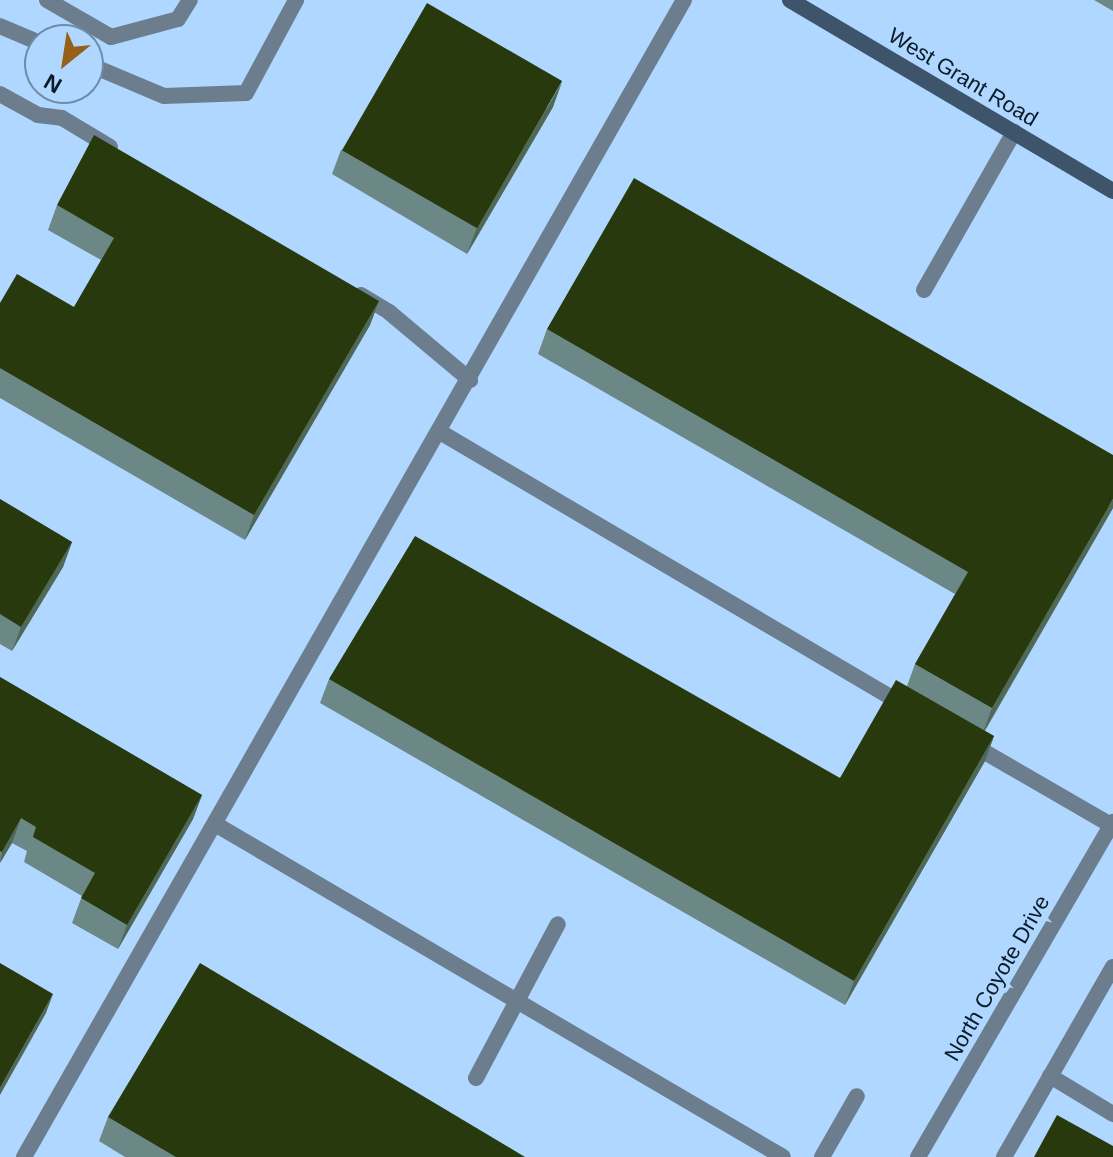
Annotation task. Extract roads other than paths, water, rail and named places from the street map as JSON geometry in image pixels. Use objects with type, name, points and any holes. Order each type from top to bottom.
[{"type":"main road","name":"West Grant Road","points":[[790,0],[1113,191]]},
{"type":"street","points":[[47,0],[111,37],[178,19],[190,0]]},
{"type":"street","points":[[104,71],[164,96],[246,93],[296,0]]},
{"type":"street","points":[[24,1157],[470,380],[684,0]]},
{"type":"street","points":[[0,26],[24,36]]},
{"type":"street","points":[[0,94],[38,115],[62,118],[130,158]]},
{"type":"street","points":[[924,290],[1014,132]]},
{"type":"street","points":[[348,288],[389,312],[470,380]]},
{"type":"street","points":[[440,432],[914,711]]},
{"type":"street","points":[[955,735],[1112,823]]},
{"type":"street","name":"North Coyote Drive","points":[[918,1157],[1112,823]]},
{"type":"street","points":[[215,824],[783,1157]]},
{"type":"street","points":[[476,1078],[558,924]]},
{"type":"street","points":[[1004,1157],[1113,967]]},
{"type":"street","points":[[1050,1076],[1113,1114]]},
{"type":"street","points":[[822,1157],[857,1096]]}]
